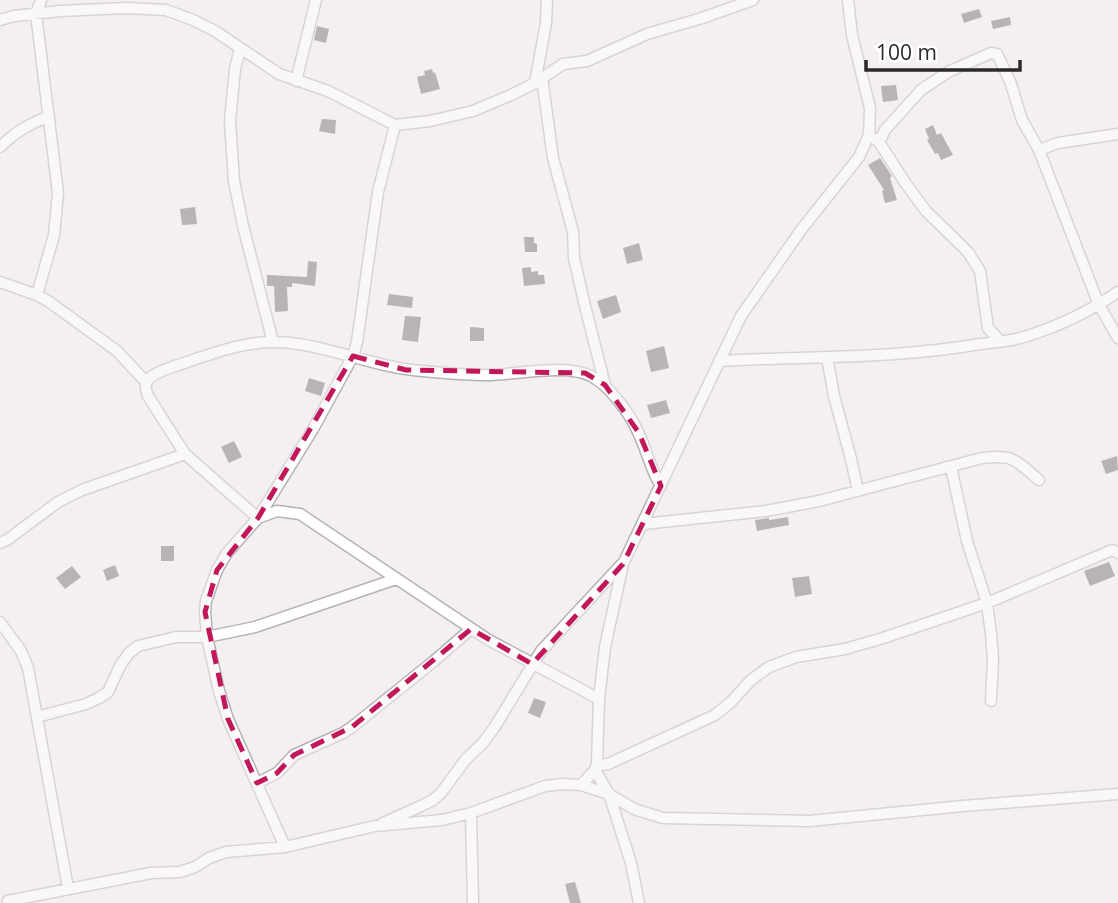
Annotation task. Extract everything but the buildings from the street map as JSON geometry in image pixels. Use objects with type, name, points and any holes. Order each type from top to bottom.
[{"type":"street","points":[[37,295],[54,235],[58,193],[36,14],[41,0]]},
{"type":"street","points":[[296,80],[316,0]]},
{"type":"street","points":[[547,0],[538,80],[553,158],[573,232],[577,270],[605,385]]},
{"type":"street","points":[[0,20],[14,16],[126,8],[166,10],[215,32],[279,74],[328,91],[395,125],[430,121],[474,111],[511,95],[563,64],[587,61],[646,34],[702,19],[753,0]]},
{"type":"street","points":[[639,903],[631,863],[609,794],[596,766],[605,647],[623,564],[741,316],[801,230],[859,158],[869,135],[870,108],[852,35],[848,0]]},
{"type":"street","points":[[240,48],[235,69],[230,121],[234,181],[273,342]]},
{"type":"street","points":[[879,142],[885,130],[921,90],[948,72],[991,53],[997,54],[1010,81],[1021,120],[1040,150],[1099,305],[1118,338]]},
{"type":"street","points":[[0,147],[25,126],[49,116]]},
{"type":"street","points":[[285,847],[228,719],[219,691],[207,637],[206,601],[216,570],[258,517],[313,429],[353,356],[378,192],[395,125]]},
{"type":"street","points":[[1040,150],[1058,143],[1118,134]]},
{"type":"street","points":[[869,135],[879,142],[926,211],[968,252],[979,271],[988,328],[1000,341]]},
{"type":"street","points":[[0,282],[37,295],[117,351],[146,382],[148,396],[185,454],[258,517]]},
{"type":"street","points":[[719,361],[902,355],[978,345],[1036,333],[1099,305],[1118,292]]},
{"type":"street","points":[[978,345],[988,328]]},
{"type":"street","points":[[146,382],[167,369],[219,352],[273,342],[312,347],[406,370],[490,375],[575,370],[605,385],[629,415],[661,486]]},
{"type":"street","points":[[827,357],[858,491]]},
{"type":"street","points":[[586,374],[600,363]]},
{"type":"street","points":[[0,543],[58,502],[82,490],[185,454]]},
{"type":"street","points":[[643,524],[766,511],[819,501],[982,458],[1009,457],[1039,480]]},
{"type":"street","points":[[951,467],[967,541],[987,603],[993,659],[991,701]]},
{"type":"street","points":[[258,517],[277,511],[300,514],[471,629],[599,699]]},
{"type":"street","points":[[581,785],[596,766],[608,764],[715,715],[751,680],[769,667],[796,657],[845,649],[880,639],[987,603],[1110,551],[1118,553]]},
{"type":"street","points":[[374,826],[421,806],[441,793],[466,759],[494,728],[541,651],[623,564]]},
{"type":"street","points":[[37,717],[86,704],[108,692],[120,666],[138,646],[176,637],[207,637],[255,627],[396,579]]},
{"type":"street","points":[[0,622],[21,651],[28,668],[68,888]]},
{"type":"street","points":[[257,783],[277,773],[295,755],[344,733],[471,629]]},
{"type":"street","points":[[7,901],[151,873],[180,872],[226,852],[285,847],[374,826],[443,820],[471,813],[545,786],[563,784],[581,785],[609,794],[634,809],[663,818],[809,821],[1118,794]]},
{"type":"street","points":[[620,829],[634,809]]},
{"type":"street","points":[[471,813],[473,903]]},
{"type":"highlighted area","points":[[353,356],[406,370],[585,373],[605,385],[639,433],[661,486],[623,564],[532,664],[471,629],[352,727],[294,755],[277,773],[257,783],[228,719],[205,612],[217,570],[258,518]]}]
